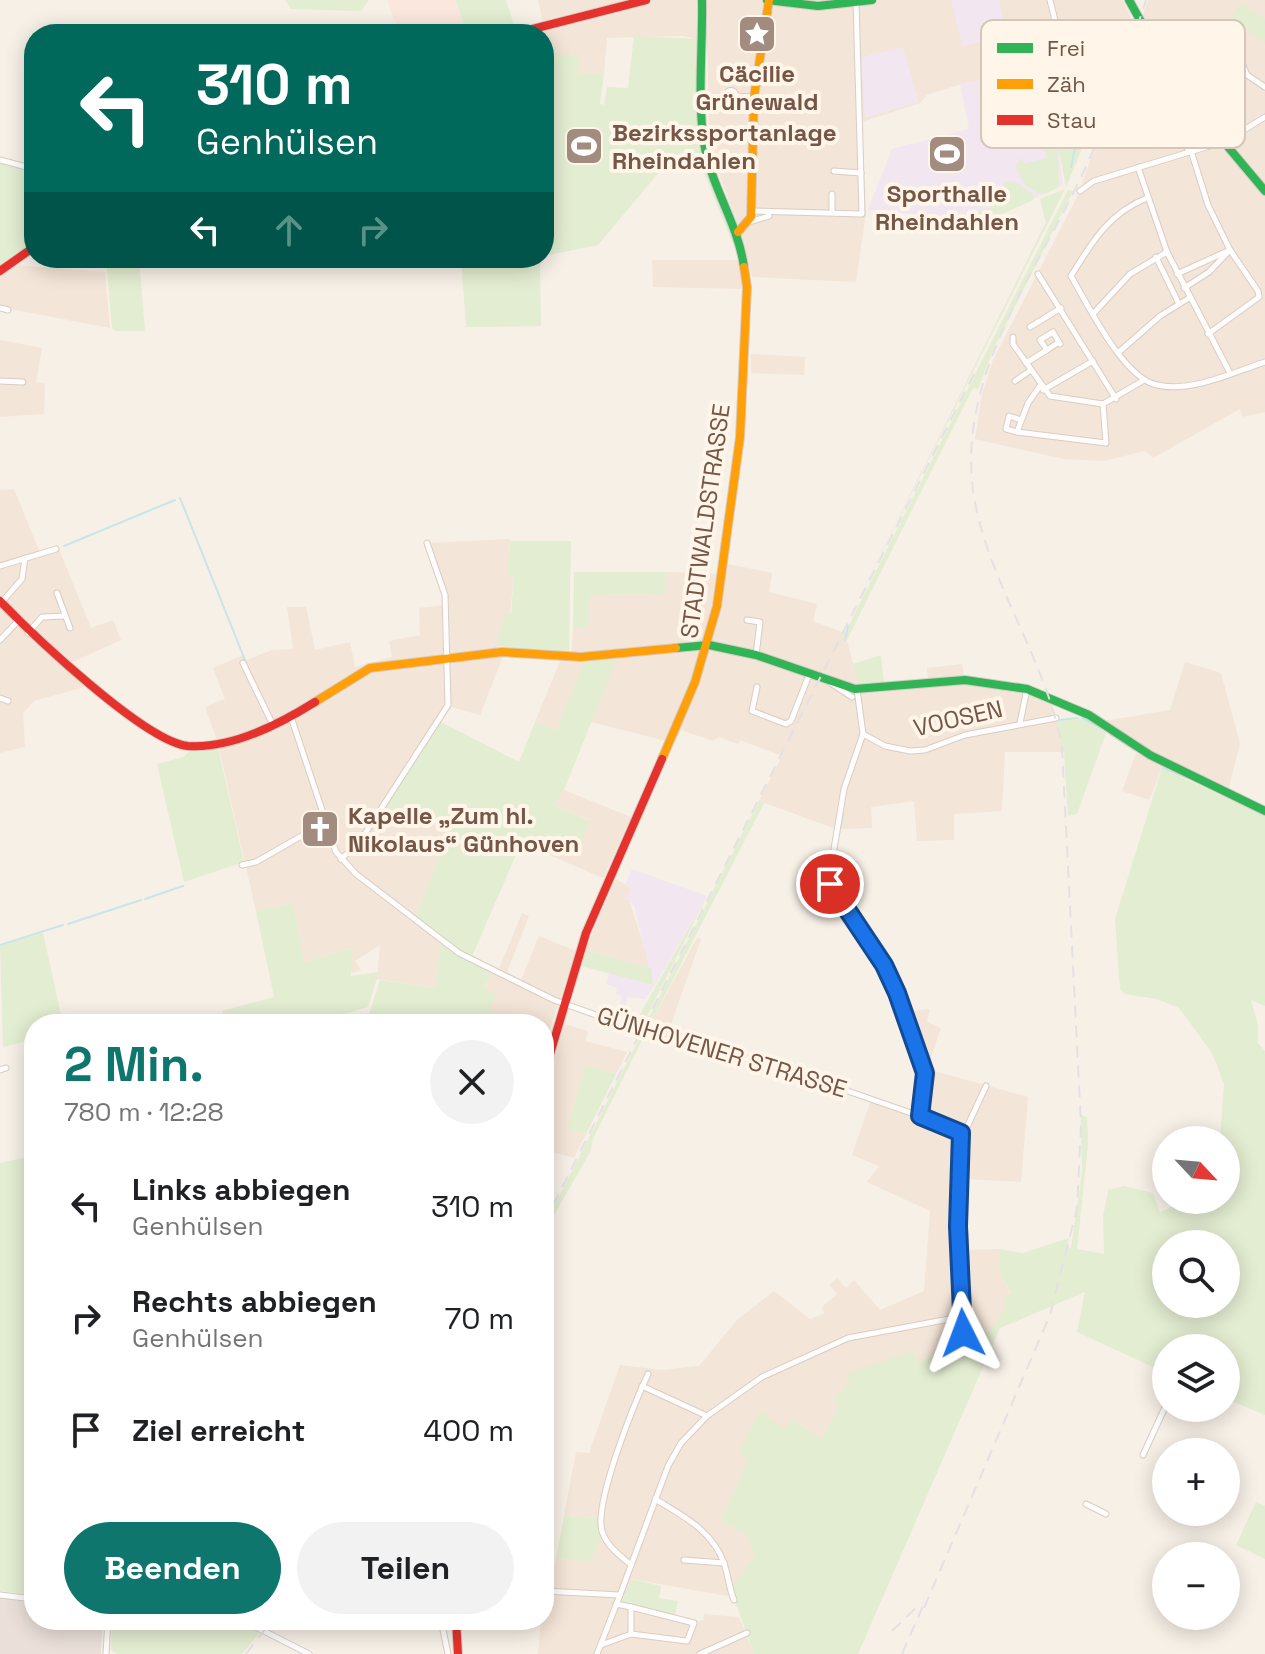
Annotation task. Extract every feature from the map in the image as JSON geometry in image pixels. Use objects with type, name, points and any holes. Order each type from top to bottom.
[{"type":"street","points":[[552,24],[646,0]]},
{"type":"street","name":"STADTWALDSTRASSE","points":[[554,1038],[586,933],[709,645],[743,412],[747,287],[736,228],[712,174],[704,142],[702,0]]},
{"type":"street","points":[[749,222],[754,97],[767,0],[818,6],[872,0]]},
{"type":"street","points":[[1050,0],[1055,20]]},
{"type":"street","points":[[1129,0],[1140,20]]},
{"type":"street","points":[[751,210],[862,214],[856,2]]},
{"type":"street","points":[[1245,70],[1265,87]]},
{"type":"street","points":[[735,96],[754,97]]},
{"type":"street","points":[[1245,129],[1265,117]]},
{"type":"street","points":[[1185,148],[1230,250],[1259,297],[1208,334]]},
{"type":"street","points":[[1080,191],[1094,181],[1202,148]]},
{"type":"street","points":[[1227,148],[1265,191]]},
{"type":"street","points":[[0,160],[24,166]]},
{"type":"street","points":[[1138,167],[1167,252],[1230,373]]},
{"type":"street","points":[[834,171],[861,173]]},
{"type":"street","points":[[832,212],[833,194]]},
{"type":"street","points":[[1147,198],[1120,210],[1106,224],[1071,276],[1119,352],[1144,380],[1169,387],[1265,362]]},
{"type":"street","points":[[736,228],[751,210]]},
{"type":"street","points":[[736,228],[773,213]]},
{"type":"street","points":[[1177,274],[1230,250]]},
{"type":"street","points":[[1184,288],[1209,272],[1230,250]]},
{"type":"street","points":[[1093,314],[1124,279],[1167,252]]},
{"type":"street","points":[[0,271],[24,254]]},
{"type":"street","points":[[1156,257],[1179,304]]},
{"type":"street","points":[[1038,274],[1116,399]]},
{"type":"street","points":[[1119,352],[1189,298]]},
{"type":"street","points":[[0,308],[8,310]]},
{"type":"street","points":[[1030,327],[1061,308]]},
{"type":"street","points":[[1026,363],[1060,343],[1053,332],[1040,340],[1047,350]]},
{"type":"street","points":[[1013,337],[1013,344],[1042,388],[1055,397],[1103,404],[1144,380]]},
{"type":"street","points":[[1017,432],[1021,420],[1042,388],[1093,361]]},
{"type":"street","points":[[1015,381],[1031,370]]},
{"type":"street","points":[[0,381],[23,382]]},
{"type":"street","points":[[1021,420],[1009,416],[1006,429],[1106,443],[1103,404]]},
{"type":"street","points":[[341,859],[359,843],[379,806],[448,705],[445,595],[427,543]]},
{"type":"street","points":[[0,566],[56,549]]},
{"type":"street","points":[[25,558],[22,579],[0,602],[17,622],[155,732],[186,746],[221,744],[291,717],[370,668],[502,652],[581,657],[709,645],[756,655],[853,692],[965,680],[1027,689],[1089,715],[1137,746],[1265,811]]},
{"type":"street","points":[[57,593],[70,628]]},
{"type":"street","points":[[48,617],[61,605]]},
{"type":"street","points":[[28,633],[42,617],[65,616]]},
{"type":"street","points":[[747,620],[760,622],[756,655]]},
{"type":"street","points":[[0,640],[17,622]]},
{"type":"street","points":[[243,663],[272,723]]},
{"type":"street","points":[[757,687],[752,711],[786,724],[791,721],[809,675]]},
{"type":"street","name":"VOOSEN","points":[[1019,724],[1027,689]]},
{"type":"street","points":[[853,692],[863,734],[844,789],[829,879],[832,889],[884,965],[897,993],[925,1073],[920,1114]]},
{"type":"street","points":[[0,698],[8,701]]},
{"type":"street","name":"GÜNHOVENER STRASSE","points":[[291,717],[299,734],[324,823],[341,859],[459,953],[564,1003],[666,1040],[770,1064],[960,1130]]},
{"type":"street","name":"VOOSEN","points":[[863,734],[885,746],[910,751],[965,735],[1056,718]]},
{"type":"street","points":[[242,865],[256,862],[324,823]]},
{"type":"street","points":[[963,1333],[960,1317],[960,1130],[967,1127],[986,1086]]},
{"type":"street","points":[[597,1654],[674,1454],[707,1416],[762,1377],[848,1338],[960,1317]]},
{"type":"street","points":[[630,1564],[610,1545],[601,1521],[616,1455],[648,1374]]},
{"type":"street","points":[[642,1386],[707,1416]]},
{"type":"street","points":[[1143,1455],[1158,1422]]},
{"type":"street","points":[[655,1499],[695,1522],[714,1543],[724,1563],[734,1600]]},
{"type":"street","points":[[1086,1504],[1106,1514]]},
{"type":"street","points":[[684,1560],[724,1563]]},
{"type":"street","points":[[554,1592],[620,1595]]},
{"type":"street","points":[[0,1595],[24,1598]]},
{"type":"street","points":[[601,1645],[631,1634],[687,1640],[694,1623],[616,1604]]},
{"type":"street","points":[[631,1607],[631,1634]]},
{"type":"street","points":[[106,1654],[107,1630]]},
{"type":"street","points":[[262,1630],[309,1654]]},
{"type":"street","points":[[443,1630],[448,1654]]},
{"type":"street","points":[[457,1630],[459,1654]]},
{"type":"street","points":[[702,1654],[747,1633]]},
{"type":"shaded area","points":[[387,0],[456,0],[464,24],[396,24]]},
{"type":"shaded area","points":[[538,0],[1123,0],[1131,18],[981,20],[981,79],[927,95],[920,103],[862,122],[866,213],[856,282],[752,277],[741,233],[710,149],[707,42],[683,36],[607,38],[604,73],[578,74],[554,60],[554,24],[543,24]]},
{"type":"shaded area","points":[[951,0],[999,0],[1004,20],[981,20],[981,41],[962,46]]},
{"type":"shaded area","points":[[1148,0],[1265,0],[1265,412],[1243,417],[1240,409],[1153,458],[1145,451],[1104,461],[1064,459],[975,439],[982,394],[993,360],[1077,197],[1095,148],[1245,148],[1245,20],[1141,20]]},
{"type":"shaded area","points":[[903,47],[919,102],[865,118],[861,57]]},
{"type":"shaded area","points":[[981,80],[981,148],[1059,148],[1063,185],[987,221],[868,210],[892,149],[969,129],[960,84]]},
{"type":"shaded area","points":[[652,260],[742,260],[745,289],[653,287]]},
{"type":"shaded area","points":[[15,265],[105,272],[110,328],[0,307],[0,275]]},
{"type":"shaded area","points":[[0,340],[42,348],[36,382],[45,384],[44,414],[0,417]]},
{"type":"shaded area","points":[[751,354],[805,357],[804,375],[751,373]]},
{"type":"shaded area","points":[[14,489],[40,553],[59,549],[91,628],[113,620],[121,640],[68,664],[88,686],[34,701],[23,713],[25,747],[0,753],[0,490]]},
{"type":"shaded area","points":[[510,539],[507,574],[514,575],[510,614],[497,646],[504,654],[480,715],[451,707],[381,808],[402,803],[450,830],[415,917],[441,937],[436,988],[377,979],[380,945],[355,961],[361,970],[351,973],[350,948],[304,962],[293,903],[256,911],[217,740],[205,707],[225,699],[213,668],[243,655],[246,660],[272,650],[293,649],[287,607],[306,607],[315,650],[350,642],[355,667],[392,657],[389,641],[420,635],[419,608],[445,605],[427,543]]},
{"type":"shaded area","points":[[728,564],[772,573],[769,592],[817,604],[813,621],[845,633],[859,686],[928,679],[927,668],[962,664],[964,677],[1011,682],[1049,693],[1064,752],[1005,752],[1002,811],[954,814],[954,840],[917,841],[914,801],[871,807],[872,828],[836,829],[759,801],[782,756],[740,740],[738,744],[719,737],[713,741],[681,730],[674,743],[591,722],[616,658],[584,661],[557,730],[535,722],[561,659],[571,661],[573,627],[588,627],[590,595],[665,594],[666,572],[726,574]]},
{"type":"shaded area","points":[[1185,662],[1221,673],[1240,744],[1229,787],[1164,763],[1149,800],[1122,791],[1136,753],[1140,755],[1104,721],[1170,710]]},
{"type":"shaded area","points":[[564,790],[631,817],[603,878],[547,854],[556,842],[589,820],[553,805]]},
{"type":"shaded area","points":[[632,869],[707,896],[645,999],[628,997],[625,1006],[620,1004],[622,996],[616,994],[617,988],[606,984],[609,973],[653,985],[634,905],[626,899],[631,888],[625,885]]},
{"type":"shaded area","points":[[616,879],[631,888],[629,900],[651,968],[585,950]]},
{"type":"shaded area","points":[[522,913],[529,916],[507,972],[521,980],[539,936],[576,951],[554,1016],[492,1014],[484,989],[491,973],[497,974]]},
{"type":"shaded area","points":[[697,938],[701,939],[666,1038],[647,1030]]},
{"type":"shaded area","points":[[930,1009],[927,1022],[941,1028],[927,1069],[1028,1097],[1021,1182],[965,1179],[963,1191],[962,1250],[999,1249],[999,1271],[1011,1295],[1004,1298],[1005,1308],[992,1329],[918,1362],[914,1351],[842,1394],[834,1401],[839,1406],[822,1439],[792,1419],[784,1430],[760,1412],[748,1460],[721,1521],[747,1535],[754,1555],[728,1596],[631,1579],[626,1605],[696,1621],[703,1620],[704,1614],[739,1617],[754,1654],[538,1654],[540,1630],[554,1630],[556,1558],[589,1562],[601,1537],[599,1518],[564,1516],[576,1452],[589,1453],[620,1365],[662,1370],[699,1366],[737,1320],[774,1291],[810,1319],[825,1313],[821,1308],[837,1294],[829,1285],[837,1278],[846,1288],[854,1280],[880,1310],[924,1291],[930,1211],[867,1182],[879,1166],[852,1155],[872,1097],[918,1113],[923,1073],[902,1012]]},
{"type":"shaded area","points":[[564,1024],[588,1031],[585,1041],[627,1052],[616,1074],[585,1065],[567,1129],[586,1134],[574,1158],[554,1153],[554,1056]]},
{"type":"shaded area","points":[[0,1597],[24,1600],[24,1630],[102,1630],[101,1654],[0,1654]]},
{"type":"green space","points":[[285,0],[369,0],[361,11],[291,9]]},
{"type":"green space","points":[[456,0],[506,0],[514,24],[464,24]]},
{"type":"green space","points":[[1242,4],[1265,19],[1265,42],[1245,28],[1245,20],[1230,18]]},
{"type":"green space","points":[[634,36],[698,39],[701,141],[739,252],[735,249],[699,161],[666,164],[598,245],[554,254],[554,55],[580,56],[578,74],[604,73],[600,104],[604,105],[607,87],[628,88]]},
{"type":"green space","points":[[1044,148],[1058,148],[1059,185],[1052,191],[1039,193],[1022,179],[1016,165],[1022,158],[1024,164],[1047,158]]},
{"type":"green space","points":[[1059,148],[1082,148],[1066,187]]},
{"type":"green space","points":[[0,162],[24,168],[24,248],[0,265]]},
{"type":"green space","points":[[1008,181],[1018,183],[1034,195],[1033,200],[987,221],[956,219],[990,208],[999,188]]},
{"type":"green space","points":[[1065,189],[842,631],[1046,222],[1040,199]]},
{"type":"green space","points":[[1068,190],[1073,191],[993,350],[978,389],[973,388],[847,640],[845,633]]},
{"type":"green space","points":[[107,268],[140,268],[145,331],[116,331],[112,328]]},
{"type":"green space","points":[[462,268],[540,268],[541,326],[466,327]]},
{"type":"green space","points":[[510,541],[571,541],[569,653],[496,646],[505,614],[511,614],[514,576],[507,575]]},
{"type":"green space","points":[[574,572],[666,572],[665,594],[590,595],[588,627],[573,627]]},
{"type":"green space","points":[[881,655],[884,684],[859,686],[853,664]]},
{"type":"green space","points":[[617,658],[564,790],[553,805],[590,821],[578,848],[556,842],[547,854],[522,841],[470,961],[491,973],[484,988],[496,995],[490,1009],[495,1014],[369,1014],[380,980],[436,988],[441,937],[415,917],[450,830],[402,803],[395,825],[377,815],[381,808],[441,722],[519,762],[535,722],[557,730],[584,660]]},
{"type":"green space","points":[[1085,719],[1106,733],[1077,814],[1068,816],[1064,752],[1056,721]]},
{"type":"green space","points":[[218,748],[244,862],[184,882],[157,764],[184,757],[190,750]]},
{"type":"green space","points":[[1162,768],[1265,816],[1265,1006],[1251,1000],[1258,1025],[1258,1043],[1265,1051],[1265,1415],[1240,1405],[1240,1334],[1152,1334],[1152,1367],[1077,1332],[1085,1292],[1000,1328],[858,1654],[754,1654],[731,1590],[754,1555],[747,1535],[721,1521],[748,1460],[739,1452],[760,1411],[784,1429],[792,1419],[822,1439],[839,1406],[834,1401],[839,1391],[842,1394],[847,1383],[851,1385],[845,1374],[914,1351],[918,1362],[992,1329],[1005,1308],[1003,1298],[1011,1294],[999,1271],[999,1249],[1023,1253],[1069,1238],[1067,1247],[1071,1248],[1082,1173],[1081,1114],[1087,1118],[1088,1145],[1077,1249],[1104,1254],[1103,1217],[1108,1190],[1124,1186],[1152,1193],[1152,1214],[1240,1214],[1240,1126],[1221,1126],[1224,1084],[1212,1053],[1179,1008],[1157,999],[1125,994],[1120,989],[1115,919]]},
{"type":"green space","points":[[759,801],[764,803],[647,1030],[643,1029]]},
{"type":"green space","points":[[707,896],[641,1028],[634,1025]]},
{"type":"green space","points":[[293,903],[304,962],[351,948],[351,976],[379,972],[368,1007],[343,1014],[223,1014],[222,1011],[274,997],[256,911]]},
{"type":"green space","points":[[43,933],[61,1014],[24,1014],[24,1042],[3,1047],[0,945]]},
{"type":"green space","points":[[585,950],[651,968],[653,985],[581,966]]},
{"type":"green space","points":[[642,1033],[645,1034],[593,1139],[590,1152],[554,1215],[554,1206]]},
{"type":"green space","points":[[585,1065],[616,1074],[586,1134],[567,1129]]},
{"type":"green space","points":[[24,1158],[24,1594],[0,1591],[0,1163]]},
{"type":"green space","points":[[1256,1502],[1265,1506],[1265,1559],[1240,1547],[1237,1542]]},
{"type":"green space","points":[[564,1516],[599,1518],[601,1537],[589,1562],[556,1558]]},
{"type":"green space","points":[[631,1579],[661,1586],[659,1598],[678,1601],[675,1616],[621,1604]]},
{"type":"green space","points":[[112,1630],[261,1631],[242,1654],[117,1654],[111,1650]]},
{"type":"waterway","points":[[1071,167],[1075,148]]},
{"type":"waterway","points":[[180,498],[245,660]]},
{"type":"waterway","points":[[64,546],[175,500]]},
{"type":"waterway","points":[[845,640],[848,626]]},
{"type":"waterway","points":[[1060,720],[1078,718]]},
{"type":"waterway","points":[[1082,718],[1103,729]]},
{"type":"waterway","points":[[1110,734],[1134,750]]},
{"type":"waterway","points":[[1163,768],[1188,778]]},
{"type":"waterway","points":[[839,834],[843,814]]},
{"type":"waterway","points":[[145,899],[183,886]]},
{"type":"waterway","points":[[832,895],[845,913]]},
{"type":"waterway","points":[[68,924],[141,900]]},
{"type":"waterway","points":[[0,945],[63,925]]},
{"type":"waterway","points":[[882,970],[892,989]]},
{"type":"railway","points":[[1139,20],[1146,0]]},
{"type":"railway","points":[[924,1608],[1050,1315],[1077,1208],[1081,1125],[1062,748],[1044,684],[1004,592],[981,529],[974,497],[971,453],[976,410],[1004,328],[1094,148]]},
{"type":"railway","points":[[554,1203],[978,366]]},
{"type":"railway","points":[[902,1654],[926,1599]]},
{"type":"railway","points":[[892,1631],[917,1607]]},
{"type":"railway","points":[[246,1654],[264,1630]]},
{"type":"traffic: fast","points":[[702,0],[704,143],[744,267]]},
{"type":"traffic: fast","points":[[767,0],[818,6],[872,0]]},
{"type":"traffic: fast","points":[[1129,0],[1140,20]]},
{"type":"traffic: fast","points":[[1229,148],[1265,191]]},
{"type":"traffic: fast","points":[[676,648],[709,645],[756,655],[855,689],[965,680],[1027,689],[1089,715],[1150,755],[1265,811]]},
{"type":"traffic: slow","points":[[738,232],[751,217],[754,97],[769,0]]},
{"type":"traffic: slow","points":[[662,759],[695,682],[717,606],[740,437],[747,287],[744,267]]},
{"type":"traffic: slow","points":[[315,702],[370,668],[502,652],[581,657],[676,648]]},
{"type":"traffic: jam","points":[[552,24],[646,0]]},
{"type":"traffic: jam","points":[[0,271],[24,254]]},
{"type":"traffic: jam","points":[[0,601],[90,684],[118,707],[169,740],[188,746],[204,746],[238,739],[286,719],[315,702]]},
{"type":"traffic: jam","points":[[554,1040],[586,933],[662,759]]},
{"type":"traffic: jam","points":[[457,1630],[458,1654]]},
{"type":"place","name":"Cäcilie Grünewald","points":[[757,34]]},
{"type":"place","name":"Bezirkssportanlage Rheindahlen","points":[[584,146]]},
{"type":"place","name":"Sporthalle Rheindahlen","points":[[947,154]]},
{"type":"place","name":"Kapelle „Zum hl. Nikolaus“ Günhoven","points":[[320,829]]},
{"type":"route","points":[[830,884],[884,965],[897,993],[925,1073],[920,1116],[961,1133],[958,1226],[963,1333]]}]
